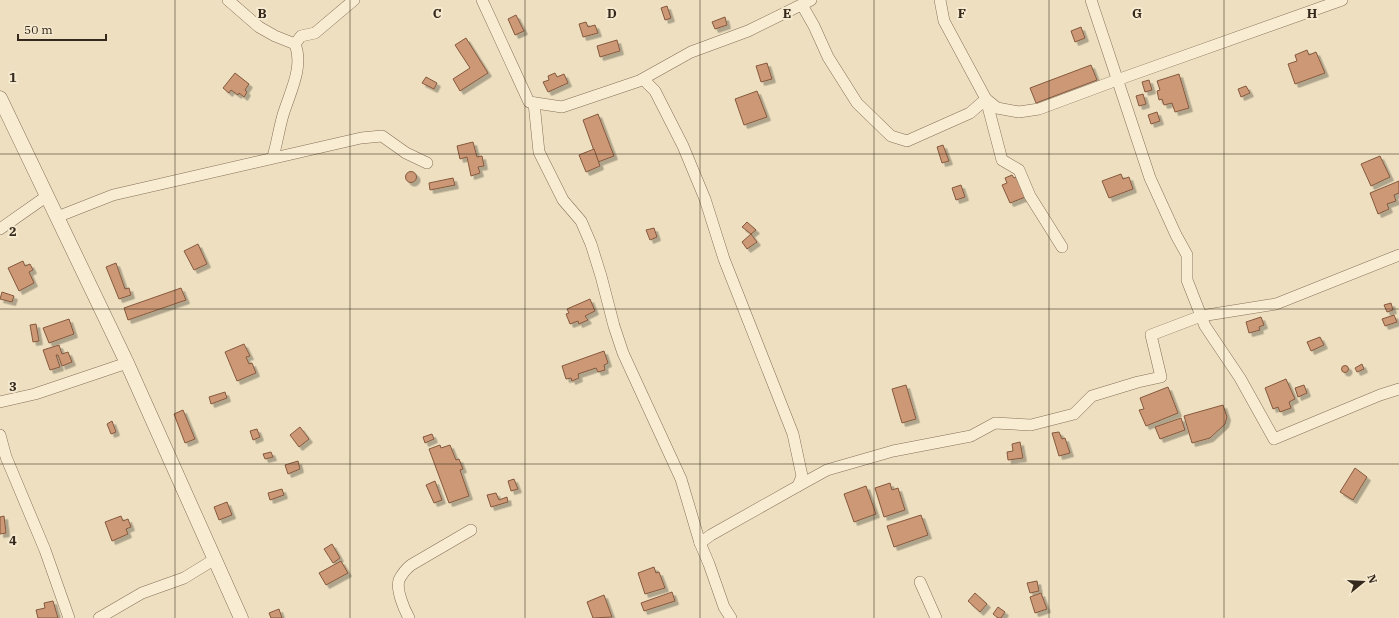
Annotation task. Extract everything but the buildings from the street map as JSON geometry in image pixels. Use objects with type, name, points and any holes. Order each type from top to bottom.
[{"type":"street","points":[[228,0],[259,27],[275,36],[295,44],[299,53],[295,82],[283,115],[273,157]]},
{"type":"street","points":[[295,44],[300,36],[315,33],[354,0]]},
{"type":"street","points":[[482,0],[529,102],[534,103],[562,107],[610,92],[643,79],[691,52],[748,31],[806,2],[814,26],[828,57],[857,103],[891,136],[907,141],[970,113],[986,99]]},
{"type":"street","points":[[940,0],[944,21],[986,99],[1002,160],[1019,170],[1030,196],[1062,247]]},
{"type":"street","points":[[1091,0],[1150,178],[1176,235],[1187,255],[1187,280],[1205,326],[1240,378],[1274,439],[1380,395],[1399,389]]},
{"type":"street","points":[[986,99],[997,108],[1019,112],[1039,109],[1342,0]]},
{"type":"street","points":[[643,79],[655,91],[669,118],[683,146],[705,199],[724,259],[793,434],[802,476],[798,486]]},
{"type":"street","points":[[0,98],[127,363],[241,618]]},
{"type":"street","points":[[534,103],[539,152],[563,200],[581,221],[589,238],[623,353],[681,479],[700,543],[724,607],[730,618]]},
{"type":"street","points":[[57,216],[113,194],[361,138],[382,136],[406,153],[427,163]]},
{"type":"street","points":[[0,229],[47,196]]},
{"type":"street","points":[[700,543],[711,535],[827,470],[894,451],[971,436],[995,423],[1031,424],[1074,414],[1092,396],[1138,382],[1161,377],[1151,336],[1201,316],[1276,304],[1399,255]]},
{"type":"street","points":[[2,404],[127,363]]},
{"type":"street","points":[[0,436],[6,457],[45,550],[69,618]]},
{"type":"street","points":[[409,618],[402,601],[398,582],[403,572],[411,565],[471,530]]},
{"type":"street","points":[[98,618],[142,593],[184,578],[215,559]]},
{"type":"street","points":[[920,582],[936,618]]}]
